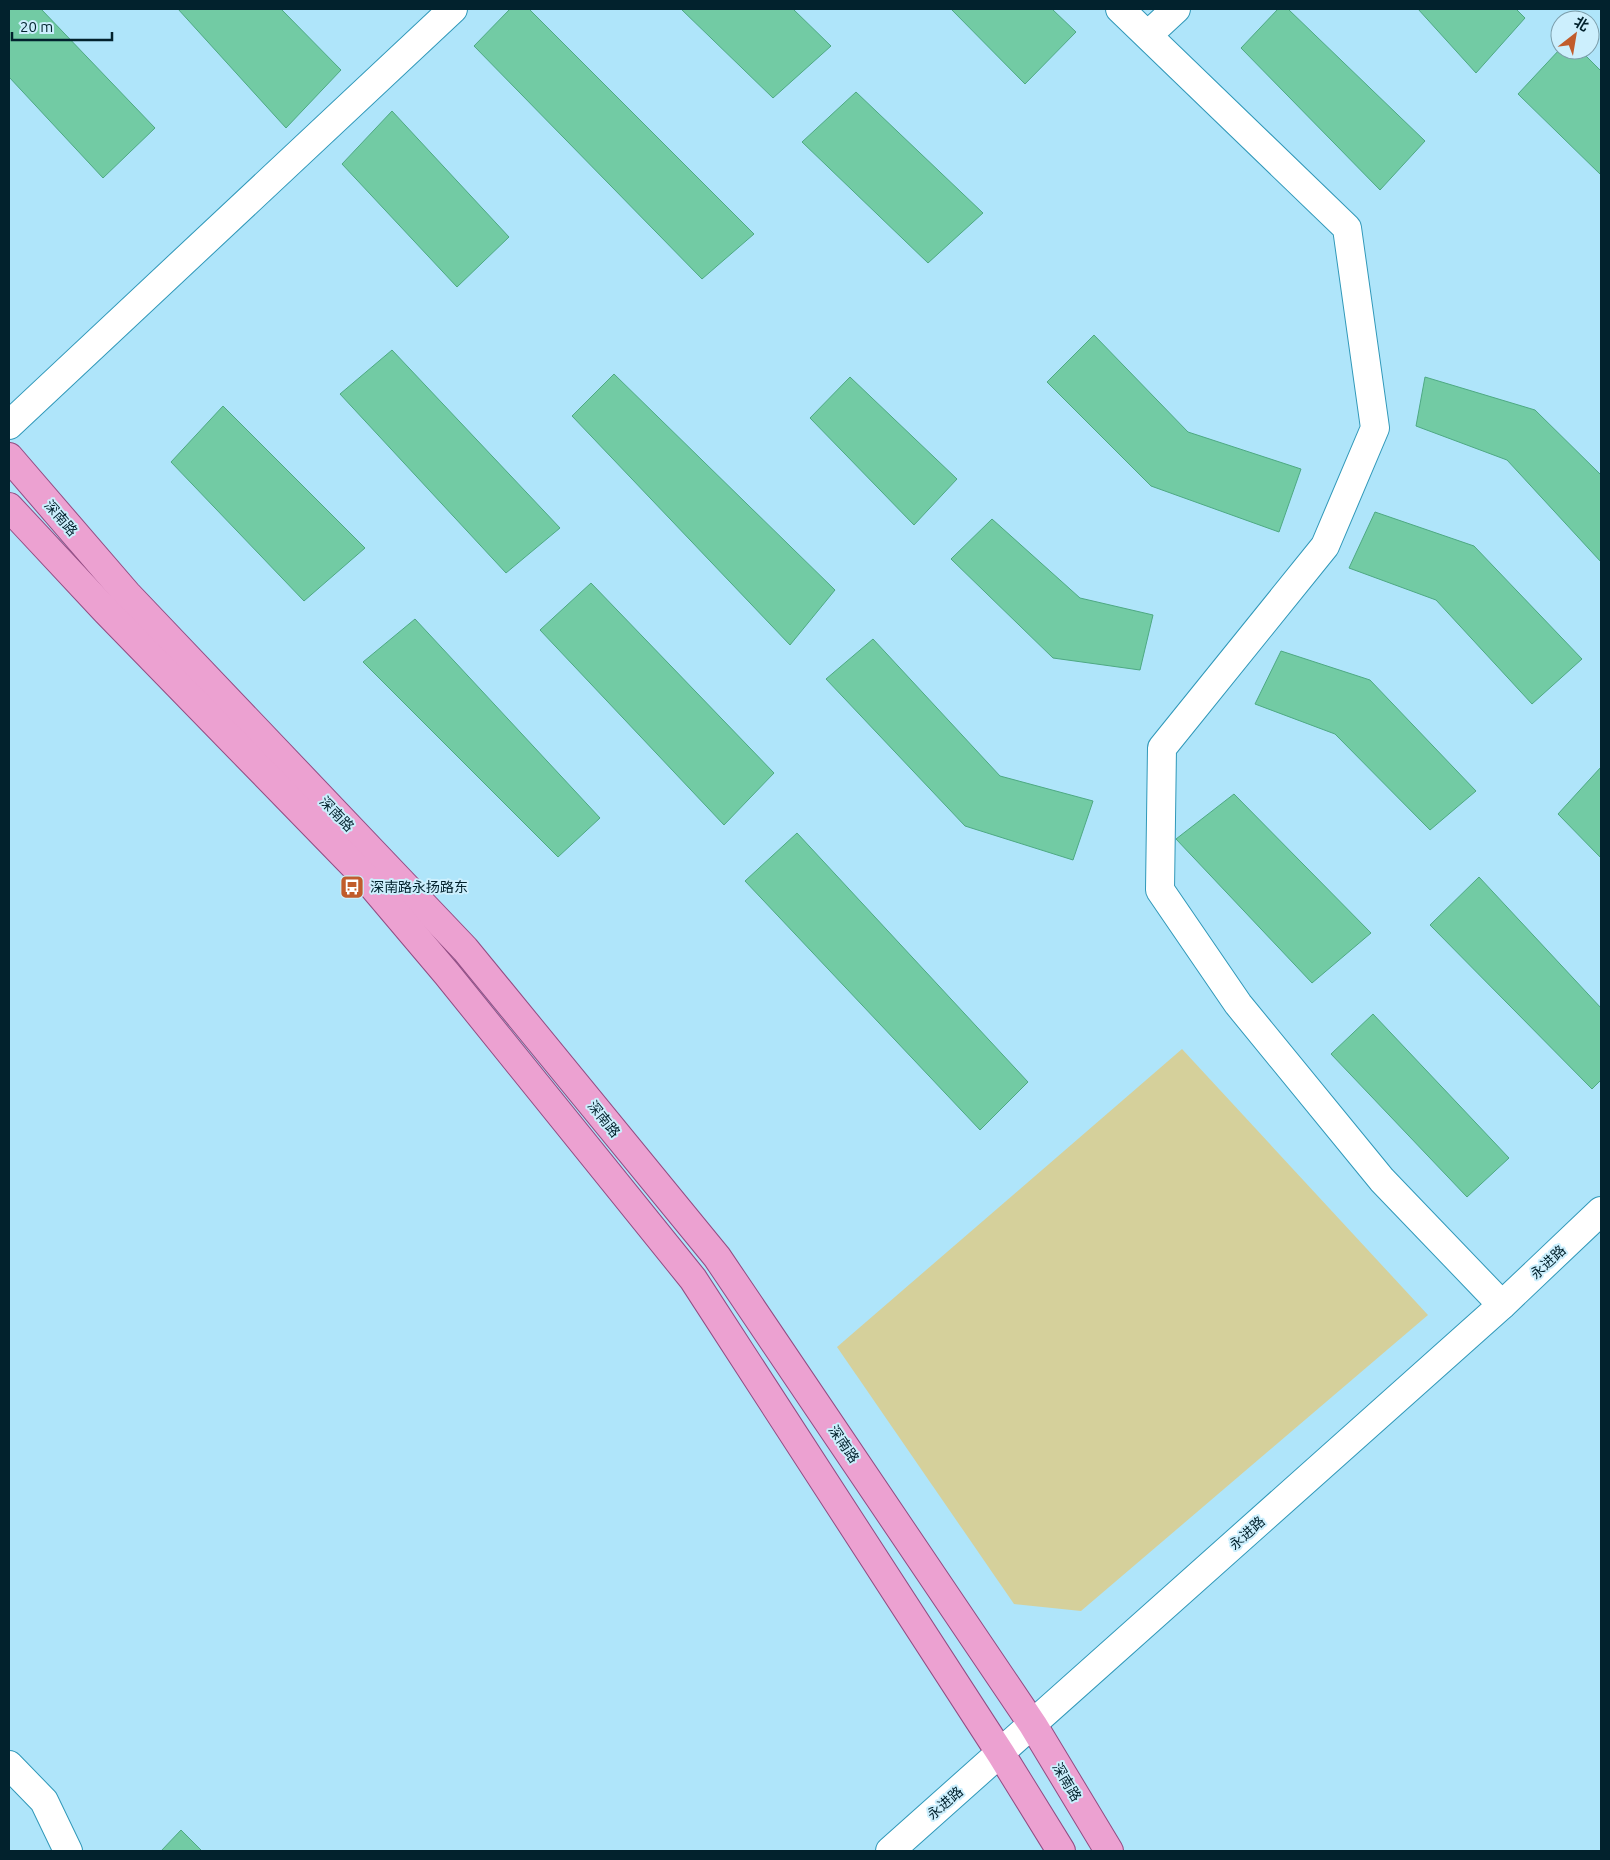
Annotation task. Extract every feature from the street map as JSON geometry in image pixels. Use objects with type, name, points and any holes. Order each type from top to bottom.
[{"type":"main road","name":"深南路","points":[[9,457],[127,594],[465,949],[717,1257],[1032,1725],[1108,1851]]},
{"type":"main road","name":"深南路","points":[[9,506],[106,611],[365,877],[447,974],[693,1279],[1002,1754],[1061,1851]]},
{"type":"street","points":[[9,426],[453,9]]},
{"type":"street","points":[[1120,9],[1347,228],[1375,428],[1325,546],[1162,748],[1160,890],[1238,1004],[1369,1165],[1502,1305]]},
{"type":"street","points":[[1148,35],[1176,9]]},
{"type":"street","name":"永进路","points":[[890,1851],[1002,1754],[1032,1725],[1502,1305],[1601,1211]]},
{"type":"street","points":[[9,1765],[44,1801],[68,1851]]},
{"type":"shaded area","points":[[1182,1049],[1428,1315],[1081,1611],[1014,1604],[837,1347]]},
{"type":"building","points":[[9,9],[41,9],[155,128],[103,178],[9,77]]},
{"type":"building","points":[[178,9],[281,9],[341,70],[286,128]]},
{"type":"building","points":[[510,9],[529,9],[754,234],[702,279],[474,46]]},
{"type":"building","points":[[681,9],[793,9],[831,46],[773,98]]},
{"type":"building","points":[[951,9],[1052,9],[1076,32],[1025,84]]},
{"type":"building","points":[[1278,9],[1288,9],[1425,141],[1380,190],[1241,48]]},
{"type":"building","points":[[1418,9],[1516,9],[1525,18],[1476,73]]},
{"type":"building","points":[[1550,60],[1590,60],[1601,71],[1601,175],[1518,94]]},
{"type":"building","points":[[856,92],[983,213],[928,263],[802,142]]},
{"type":"building","points":[[392,111],[509,237],[457,287],[342,164]]},
{"type":"building","points":[[1094,335],[1188,432],[1301,469],[1279,532],[1151,486],[1047,382]]},
{"type":"building","points":[[392,350],[560,528],[506,573],[340,394]]},
{"type":"building","points":[[614,374],[835,590],[790,645],[572,416]]},
{"type":"building","points":[[850,377],[957,479],[914,525],[810,418]]},
{"type":"building","points":[[1425,377],[1535,410],[1601,475],[1601,562],[1507,460],[1416,426]]},
{"type":"building","points":[[223,406],[365,548],[304,601],[171,462]]},
{"type":"building","points":[[1375,512],[1474,546],[1582,659],[1532,704],[1436,600],[1349,568]]},
{"type":"building","points":[[992,519],[1080,598],[1153,615],[1140,670],[1053,658],[951,559]]},
{"type":"building","points":[[591,583],[774,773],[724,825],[540,630]]},
{"type":"building","points":[[415,619],[600,818],[558,857],[363,662]]},
{"type":"building","points":[[873,639],[1000,776],[1093,801],[1073,860],[965,826],[826,679]]},
{"type":"building","points":[[1281,651],[1370,680],[1476,791],[1430,830],[1335,734],[1255,704]]},
{"type":"building","points":[[1601,767],[1601,858],[1558,814]]},
{"type":"building","points":[[1234,794],[1371,933],[1312,983],[1176,839]]},
{"type":"building","points":[[797,833],[1028,1082],[980,1130],[745,881]]},
{"type":"building","points":[[1479,877],[1601,1008],[1601,1080],[1592,1089],[1430,925]]},
{"type":"building","points":[[1373,1014],[1509,1158],[1467,1197],[1331,1054]]},
{"type":"building","points":[[181,1830],[202,1851],[161,1851]]},
{"type":"place","name":"深南路永扬路东","points":[[352,887]]}]
